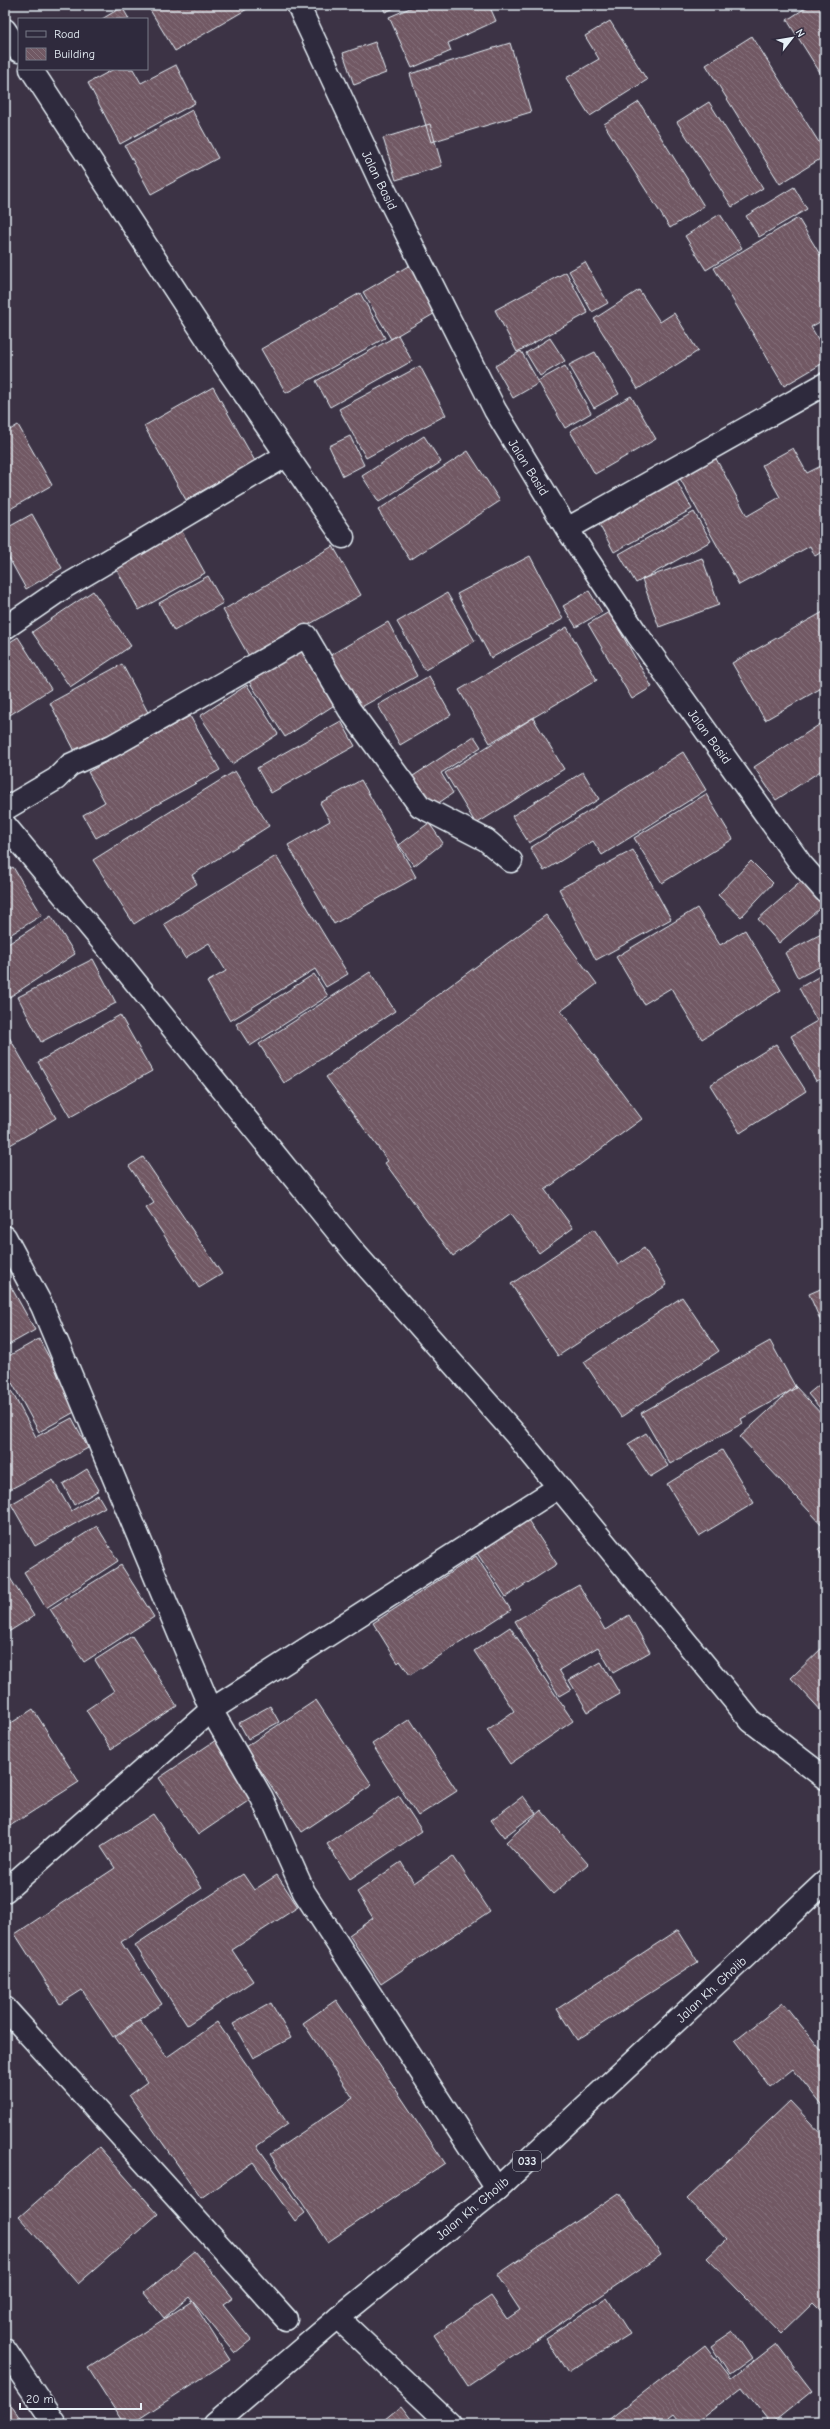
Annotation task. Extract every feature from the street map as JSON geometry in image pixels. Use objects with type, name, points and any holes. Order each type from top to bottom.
[{"type":"street","name":"Jalan Basid","points":[[298,5],[381,183],[494,410],[567,529],[638,634],[801,864],[825,891]]},
{"type":"street","points":[[5,30],[18,50]]},
{"type":"street","points":[[32,70],[217,354],[344,537]]},
{"type":"street","points":[[567,529],[825,384]]},
{"type":"street","points":[[5,628],[66,586],[287,455]]},
{"type":"street","points":[[5,809],[56,779],[70,765],[112,746],[306,636],[349,709],[420,806],[486,840],[511,861]]},
{"type":"street","points":[[5,825],[111,952],[354,1252],[559,1487],[751,1721],[825,1778]]},
{"type":"street","points":[[5,1237],[42,1306],[211,1710],[262,1798],[304,1892],[497,2189]]},
{"type":"street","points":[[5,1891],[211,1710],[559,1487]]},
{"type":"street","name":"Jalan Kh. Gholib","points":[[214,2424],[338,2318],[497,2189],[825,1882]]},
{"type":"street","points":[[5,2008],[286,2319]]},
{"type":"street","points":[[338,2318],[450,2424]]},
{"type":"street","points":[[5,2350],[55,2424]]},
{"type":"building","points":[[147,5],[254,5],[175,51]]},
{"type":"building","points":[[382,5],[402,5],[385,12]]},
{"type":"building","points":[[417,5],[489,5],[496,21],[448,43],[451,51],[412,68],[389,17]]},
{"type":"building","points":[[810,5],[825,5],[825,71],[821,74],[787,20]]},
{"type":"building","points":[[122,7],[128,18],[104,18]]},
{"type":"building","points":[[610,21],[647,80],[590,116],[566,78],[599,59],[585,36]]},
{"type":"building","points":[[752,36],[825,152],[825,156],[780,184],[706,65]]},
{"type":"building","points":[[375,42],[386,73],[354,85],[343,53]]},
{"type":"building","points":[[510,43],[531,112],[431,142],[410,74]]},
{"type":"building","points":[[176,65],[195,103],[120,144],[88,83],[112,70],[134,70],[141,83]]},
{"type":"building","points":[[639,102],[704,206],[670,228],[604,124]]},
{"type":"building","points":[[709,102],[763,188],[732,207],[677,122]]},
{"type":"building","points":[[192,110],[218,158],[151,194],[125,146]]},
{"type":"building","points":[[430,124],[442,166],[396,180],[383,138]]},
{"type":"building","points":[[794,187],[807,209],[759,237],[746,216]]},
{"type":"building","points":[[720,214],[742,248],[706,270],[685,236]]},
{"type":"building","points":[[798,218],[825,263],[825,319],[811,327],[825,351],[825,362],[784,386],[714,268]]},
{"type":"building","points":[[585,262],[608,303],[592,312],[569,271]]},
{"type":"building","points":[[410,265],[437,312],[391,339],[363,292]]},
{"type":"building","points":[[566,272],[588,313],[517,352],[495,310]]},
{"type":"building","points":[[639,290],[660,322],[674,313],[698,351],[638,389],[594,319]]},
{"type":"building","points":[[360,293],[385,338],[286,393],[261,349]]},
{"type":"building","points":[[398,335],[412,361],[330,407],[316,381]]},
{"type":"building","points":[[550,338],[565,361],[540,376],[526,353]]},
{"type":"building","points":[[521,351],[538,381],[565,366],[591,413],[565,428],[539,383],[513,398],[495,366]]},
{"type":"building","points":[[595,352],[619,394],[594,408],[569,365]]},
{"type":"building","points":[[420,366],[446,415],[366,458],[339,409]]},
{"type":"building","points":[[213,387],[255,461],[186,500],[144,426]]},
{"type":"building","points":[[631,396],[656,439],[595,474],[570,431]]},
{"type":"building","points":[[18,425],[52,485],[5,512],[5,433]]},
{"type":"building","points":[[350,436],[364,465],[343,476],[329,446]]},
{"type":"building","points":[[424,436],[441,462],[379,502],[362,476]]},
{"type":"building","points":[[793,448],[807,473],[825,464],[825,550],[815,556],[810,546],[739,585],[678,475],[714,455],[747,516],[780,497],[762,465]]},
{"type":"building","points":[[468,451],[500,501],[410,560],[378,510]]},
{"type":"building","points":[[672,473],[692,509],[614,552],[594,515]]},
{"type":"building","points":[[694,512],[711,541],[636,583],[619,554]]},
{"type":"building","points":[[32,514],[62,568],[26,589],[5,551],[5,529]]},
{"type":"building","points":[[179,526],[205,573],[139,610],[113,563]]},
{"type":"building","points":[[333,546],[361,595],[250,658],[223,610]]},
{"type":"building","points":[[530,556],[563,619],[491,658],[457,594]]},
{"type":"building","points":[[702,558],[719,605],[659,627],[642,579]]},
{"type":"building","points":[[208,576],[223,603],[174,631],[159,603]]},
{"type":"building","points":[[93,591],[131,646],[70,687],[32,632]]},
{"type":"building","points":[[589,591],[602,612],[576,627],[563,606]]},
{"type":"building","points":[[447,593],[475,641],[425,670],[397,622]]},
{"type":"building","points":[[825,611],[825,686],[765,720],[732,663]]},
{"type":"building","points":[[609,612],[652,687],[632,699],[588,624]]},
{"type":"building","points":[[388,622],[417,676],[356,710],[327,657]]},
{"type":"building","points":[[567,627],[597,680],[490,743],[459,690]]},
{"type":"building","points":[[18,637],[51,689],[5,718],[5,645]]},
{"type":"building","points":[[302,645],[339,702],[285,737],[248,680]]},
{"type":"building","points":[[122,664],[150,716],[77,755],[50,703]]},
{"type":"building","points":[[429,676],[451,715],[400,745],[378,705]]},
{"type":"building","points":[[247,685],[278,734],[232,764],[200,716]]},
{"type":"building","points":[[190,716],[220,770],[96,838],[83,815],[105,802],[88,772]]},
{"type":"building","points":[[533,718],[564,769],[476,824],[445,773]]},
{"type":"building","points":[[341,721],[355,746],[271,793],[257,768]]},
{"type":"building","points":[[825,721],[825,768],[776,800],[754,767]]},
{"type":"building","points":[[474,736],[481,747],[441,773],[453,793],[430,809],[410,778]]},
{"type":"building","points":[[683,752],[706,790],[602,855],[593,841],[544,871],[530,848]]},
{"type":"building","points":[[235,771],[269,826],[192,875],[197,884],[134,924],[93,860]]},
{"type":"building","points":[[583,772],[599,799],[529,843],[512,816]]},
{"type":"building","points":[[361,780],[416,877],[334,924],[288,845],[330,821],[320,803]]},
{"type":"building","points":[[706,794],[733,839],[662,883],[634,838]]},
{"type":"building","points":[[429,823],[443,843],[414,866],[399,845]]},
{"type":"building","points":[[633,850],[671,919],[596,960],[559,889]]},
{"type":"building","points":[[276,856],[348,974],[326,987],[315,969],[230,1021],[207,982],[226,971],[209,943],[185,958],[164,924]]},
{"type":"building","points":[[751,861],[773,883],[741,917],[718,895]]},
{"type":"building","points":[[13,867],[42,915],[5,938],[5,872]]},
{"type":"building","points":[[804,879],[825,904],[779,943],[758,919]]},
{"type":"building","points":[[697,908],[720,945],[745,930],[781,990],[702,1039],[671,988],[644,1004],[616,957]]},
{"type":"building","points":[[546,915],[597,984],[561,1011],[642,1119],[545,1190],[573,1228],[539,1253],[510,1214],[453,1256],[385,1163],[388,1161],[326,1077]]},
{"type":"building","points":[[51,916],[75,954],[5,1000],[5,946]]},
{"type":"building","points":[[823,933],[825,938],[825,964],[798,978],[785,953]]},
{"type":"building","points":[[93,959],[116,1003],[41,1042],[18,997]]},
{"type":"building","points":[[370,972],[395,1011],[284,1083],[259,1044]]},
{"type":"building","points":[[825,973],[825,1076],[816,1081],[791,1036],[817,1021],[799,988]]},
{"type":"building","points":[[314,974],[328,996],[250,1046],[236,1024]]},
{"type":"building","points":[[120,1015],[152,1071],[70,1117],[38,1062]]},
{"type":"building","points":[[5,1030],[56,1118],[5,1148]]},
{"type":"building","points":[[776,1044],[806,1091],[740,1133],[710,1085]]},
{"type":"building","points":[[143,1157],[222,1274],[199,1288],[146,1208],[154,1203],[129,1166]]},
{"type":"building","points":[[594,1229],[618,1265],[644,1248],[667,1285],[558,1356],[511,1284]]},
{"type":"building","points":[[5,1276],[35,1330],[5,1347]]},
{"type":"building","points":[[825,1287],[825,1331],[809,1294]]},
{"type":"building","points":[[682,1297],[719,1351],[621,1417],[584,1362]]},
{"type":"building","points":[[39,1339],[78,1410],[39,1432],[5,1370],[5,1358]]},
{"type":"building","points":[[770,1341],[796,1388],[741,1419],[743,1423],[670,1464],[641,1413]]},
{"type":"building","points":[[5,1379],[36,1437],[72,1418],[88,1448],[7,1491],[5,1486]]},
{"type":"building","points":[[825,1380],[825,1414],[808,1394]]},
{"type":"building","points":[[795,1386],[825,1418],[825,1528],[740,1437]]},
{"type":"building","points":[[646,1433],[668,1466],[650,1477],[628,1444]]},
{"type":"building","points":[[722,1450],[754,1503],[699,1536],[667,1484]]},
{"type":"building","points":[[87,1469],[99,1490],[74,1505],[63,1484]]},
{"type":"building","points":[[53,1480],[71,1511],[98,1495],[105,1507],[35,1546],[11,1504]]},
{"type":"building","points":[[528,1520],[557,1564],[506,1597],[477,1553]]},
{"type":"building","points":[[97,1526],[118,1561],[46,1608],[24,1572]]},
{"type":"building","points":[[825,1545],[825,1561],[818,1549]]},
{"type":"building","points":[[476,1556],[511,1610],[410,1675],[400,1661],[398,1663],[373,1623]]},
{"type":"building","points":[[121,1565],[154,1617],[84,1662],[50,1609]]},
{"type":"building","points":[[5,1570],[34,1616],[5,1634]]},
{"type":"building","points":[[579,1585],[605,1630],[629,1615],[650,1652],[613,1673],[598,1647],[559,1670],[571,1689],[559,1696],[515,1621]]},
{"type":"building","points":[[510,1627],[573,1721],[510,1764],[487,1730],[514,1711],[474,1651]]},
{"type":"building","points":[[132,1636],[177,1706],[111,1749],[86,1710],[114,1691],[95,1660]]},
{"type":"building","points":[[825,1645],[825,1715],[791,1678]]},
{"type":"building","points":[[601,1662],[620,1694],[588,1712],[569,1680]]},
{"type":"building","points":[[316,1700],[372,1785],[302,1832],[245,1747]]},
{"type":"building","points":[[270,1706],[279,1722],[248,1739],[239,1723]]},
{"type":"building","points":[[33,1709],[79,1782],[5,1829],[5,1727]]},
{"type":"building","points":[[410,1719],[457,1791],[418,1816],[372,1744]]},
{"type":"building","points":[[216,1740],[254,1797],[198,1835],[159,1778]]},
{"type":"building","points":[[399,1796],[422,1831],[350,1879],[327,1844]]},
{"type":"building","points":[[523,1796],[536,1813],[504,1837],[491,1820]]},
{"type":"building","points":[[541,1810],[588,1864],[553,1894],[506,1842]]},
{"type":"building","points":[[153,1814],[202,1888],[121,1942],[162,2004],[113,2037],[82,1990],[60,2004],[15,1934],[115,1868],[101,1847]]},
{"type":"building","points":[[453,1856],[490,1911],[381,1984],[349,1935],[373,1918],[357,1892],[401,1862],[414,1883]]},
{"type":"building","points":[[243,1874],[254,1890],[277,1875],[298,1907],[232,1950],[253,1981],[187,2025],[135,1945]]},
{"type":"building","points":[[678,1930],[698,1962],[577,2040],[557,2009]]},
{"type":"building","points":[[336,2000],[445,2163],[328,2242],[270,2154],[353,2098],[303,2023]]},
{"type":"building","points":[[271,2003],[291,2038],[253,2058],[233,2024]]},
{"type":"building","points":[[783,2003],[825,2055],[825,2109],[793,2069],[770,2087],[735,2041]]},
{"type":"building","points":[[140,2020],[167,2057],[217,2022],[288,2124],[257,2146],[305,2213],[295,2221],[253,2162],[201,2198],[129,2095],[147,2082],[115,2037]]},
{"type":"building","points":[[790,2101],[825,2138],[825,2315],[813,2303],[781,2334],[707,2258],[726,2240],[687,2199]]},
{"type":"building","points":[[99,2147],[158,2214],[78,2284],[19,2217]]},
{"type":"building","points":[[619,2193],[661,2255],[468,2386],[434,2335],[491,2296],[507,2319],[520,2310],[497,2275]]},
{"type":"building","points":[[195,2251],[233,2298],[223,2305],[251,2340],[235,2353],[189,2297],[164,2318],[144,2293]]},
{"type":"building","points":[[607,2298],[630,2334],[568,2373],[545,2338]]},
{"type":"building","points":[[192,2301],[230,2360],[131,2424],[124,2424],[88,2368]]},
{"type":"building","points":[[733,2331],[752,2359],[730,2375],[711,2346]]},
{"type":"building","points":[[776,2344],[812,2391],[771,2424],[742,2387],[694,2424],[683,2424],[675,2414],[662,2424],[603,2424],[705,2345],[731,2379]]},
{"type":"building","points":[[5,2396],[23,2424],[5,2424]]},
{"type":"building","points":[[401,2406],[415,2424],[379,2424]]}]
